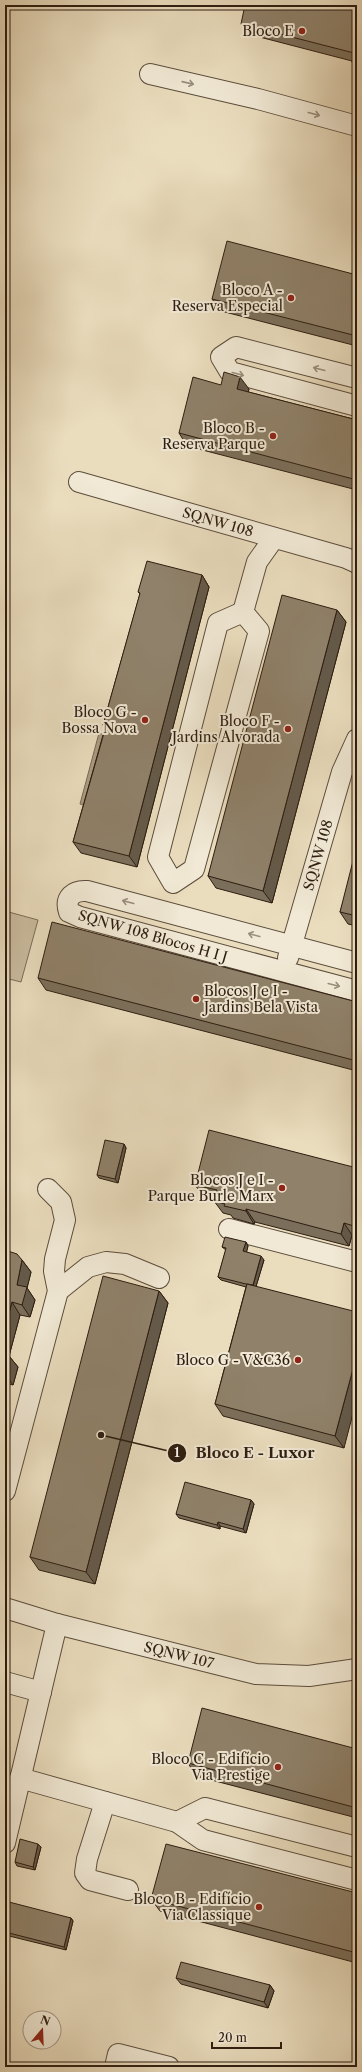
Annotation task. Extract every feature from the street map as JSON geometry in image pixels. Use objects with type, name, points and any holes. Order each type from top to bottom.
[{"type":"street","points":[[150,74],[258,99],[357,126]]},
{"type":"street","points":[[357,378],[236,347],[221,357],[230,372],[357,406]]},
{"type":"street","name":"SQNW 108","points":[[79,482],[346,558],[357,563]]},
{"type":"street","points":[[244,612],[257,562],[274,538]]},
{"type":"street","points":[[244,612],[259,631],[194,869],[173,883],[158,857],[218,623],[244,612]]},
{"type":"street","name":"SQNW 108","points":[[284,972],[342,772],[357,739]]},
{"type":"street","name":"SQNW 108 Blocos H I J","points":[[357,963],[87,891],[78,890],[71,894],[68,900],[69,912],[80,917],[357,991]]},
{"type":"street","points":[[5,1490],[58,1290],[54,1271],[55,1259],[65,1220],[61,1202],[48,1189]]},
{"type":"street","points":[[229,1228],[357,1262]]},
{"type":"street","points":[[58,1290],[88,1267],[106,1262],[125,1264],[159,1278]]},
{"type":"street","name":"SQNW 107","points":[[5,1608],[57,1624],[256,1674],[309,1676],[357,1669]]},
{"type":"street","points":[[5,1843],[57,1624]]},
{"type":"street","points":[[5,1682],[41,1692]]},
{"type":"street","points":[[20,1778],[177,1822],[203,1840],[357,1880]]},
{"type":"street","points":[[105,1802],[87,1859],[85,1873],[90,1880],[128,1890]]},
{"type":"street","points":[[177,1822],[205,1808],[357,1847]]},
{"type":"street","points":[[115,2067],[118,2054],[169,2067]]},
{"type":"shaded area","points":[[99,733],[114,737],[95,808],[80,804]]},
{"type":"shaded area","points":[[5,911],[38,920],[21,982],[5,978]]},
{"type":"building","name":"Bloco E","points":[[245,5],[357,5],[357,63],[352,62],[354,53],[241,24]]},
{"type":"building","name":"Bloco A - Reserva Especial","points":[[227,241],[357,275],[357,336],[212,299]]},
{"type":"building","name":"Bloco B - Reserva Parque","points":[[224,372],[240,377],[237,389],[357,420],[357,480],[179,433],[193,377],[221,385]]},
{"type":"building","name":"Bloco G - Bossa Nova","points":[[147,561],[202,575],[129,856],[73,842],[106,726],[103,725],[140,593],[138,592]]},
{"type":"building","name":"Bloco F - Jardins Alvorada","points":[[282,595],[337,610],[263,891],[208,876]]},
{"type":"building","points":[[354,857],[357,858],[357,916],[340,912]]},
{"type":"building","name":"Blocos J e I - Jardins Bela Vista","points":[[52,922],[357,1002],[357,1061],[38,978]]},
{"type":"building","name":"Blocos J e I - Parque Burle Marx","points":[[209,1130],[357,1168],[357,1227],[344,1223],[341,1234],[246,1209],[246,1211],[224,1206],[225,1204],[214,1201],[217,1190],[195,1185]]},
{"type":"building","points":[[105,1140],[124,1144],[115,1179],[97,1175]]},
{"type":"building","points":[[225,1237],[246,1242],[243,1251],[261,1256],[253,1285],[218,1277],[226,1248],[222,1247]]},
{"type":"building","points":[[5,1250],[17,1254],[22,1260],[17,1285],[27,1287],[22,1305],[12,1302],[5,1328]]},
{"type":"building","points":[[103,1276],[159,1291],[86,1572],[30,1557]]},
{"type":"building","name":"Bloco G - V&C36","points":[[247,1284],[357,1312],[357,1354],[335,1436],[215,1404]]},
{"type":"building","points":[[5,1354],[9,1355],[5,1370]]},
{"type":"building","points":[[185,1482],[251,1500],[243,1529],[218,1522],[217,1525],[176,1514]]},
{"type":"building","name":"Bloco C - Edifício Via Prestige","points":[[202,1708],[357,1749],[357,1808],[188,1763]]},
{"type":"building","points":[[20,1839],[38,1844],[33,1867],[15,1862]]},
{"type":"building","name":"Bloco B - Edifício Via Classique","points":[[166,1844],[357,1893],[357,1953],[151,1899]]},
{"type":"building","points":[[9,1902],[71,1918],[64,1947],[5,1932],[5,1917]]},
{"type":"building","points":[[181,1962],[270,1985],[264,2002],[176,1978]]},
{"type":"place","name":"Bloco E","points":[[302,31]]},
{"type":"place","name":"Bloco A - Reserva Especial","points":[[291,298]]},
{"type":"place","name":"Bloco B - Reserva Parque","points":[[273,436]]},
{"type":"place","name":"Bloco G - Bossa Nova","points":[[145,720]]},
{"type":"place","name":"Bloco F - Jardins Alvorada","points":[[288,729]]},
{"type":"place","name":"Blocos J e I - Jardins Bela Vista","points":[[196,999]]},
{"type":"place","name":"Blocos J e I - Parque Burle Marx","points":[[282,1188]]},
{"type":"place","name":"Bloco G - V&C36","points":[[298,1360]]},
{"type":"place","name":"Bloco E - Luxor","points":[[101,1435]]},
{"type":"place","name":"Bloco C - Edifício Via Prestige","points":[[278,1767]]},
{"type":"place","name":"Bloco B - Edifício Via Classique","points":[[259,1907]]}]
